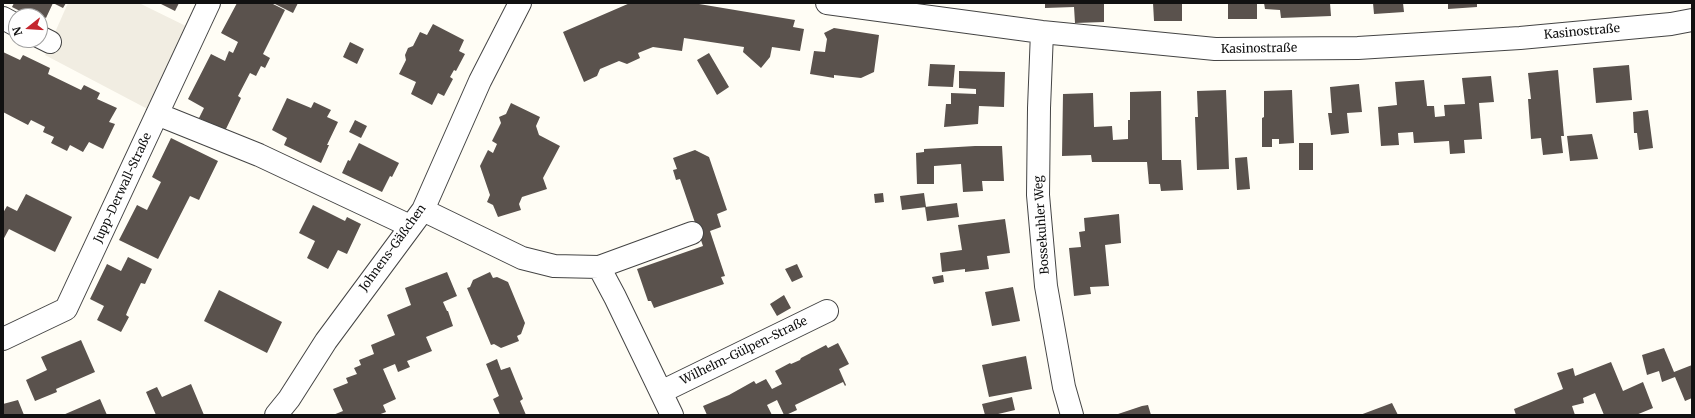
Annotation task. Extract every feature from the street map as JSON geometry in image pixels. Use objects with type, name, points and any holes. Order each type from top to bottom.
[{"type":"street","name":"Jupp-Derwall-Straße","points":[[3,339],[66,309],[209,3]]},
{"type":"street","name":"Johnens-Gäßchen","points":[[276,415],[289,399],[326,341],[423,210],[480,81],[520,3]]},
{"type":"street","name":"Kasinostraße","points":[[827,3],[1042,32],[1215,49],[1358,48],[1520,38],[1671,24],[1692,20]]},
{"type":"street","name":"Bossekuhler Weg","points":[[1042,32],[1038,195],[1046,286],[1064,387],[1072,415]]},
{"type":"street","points":[[157,114],[259,155],[410,226]]},
{"type":"street","points":[[423,210],[522,258],[554,266],[599,267],[692,233]]},
{"type":"street","points":[[599,267],[672,415]]},
{"type":"street","name":"Wilhelm-Gülpen-Straße","points":[[661,392],[827,311]]},
{"type":"shaded area","points":[[68,3],[139,3],[196,31],[157,114],[45,55]]},
{"type":"building","points":[[14,3],[53,3],[48,14],[48,8],[12,7]]},
{"type":"building","points":[[53,3],[66,3],[63,8]]},
{"type":"building","points":[[159,3],[179,3],[175,11]]},
{"type":"building","points":[[237,3],[271,3],[285,10],[263,54],[270,58],[265,68],[261,66],[256,76],[250,73],[238,96],[241,98],[225,131],[199,118],[204,108],[188,99],[211,54],[225,61],[229,51],[233,53],[238,42],[221,33]]},
{"type":"building","points":[[273,3],[298,3],[293,13]]},
{"type":"building","points":[[630,3],[693,3],[795,20],[793,27],[804,29],[800,51],[772,47],[770,57],[761,68],[743,52],[744,47],[684,38],[682,51],[653,47],[638,53],[640,58],[627,64],[619,61],[600,69],[597,76],[584,82],[563,32]]},
{"type":"building","points":[[1045,3],[1104,3],[1104,22],[1075,23],[1074,7],[1045,8]]},
{"type":"building","points":[[1153,3],[1182,3],[1182,21],[1154,21]]},
{"type":"building","points":[[1228,3],[1257,3],[1257,19],[1228,19]]},
{"type":"building","points":[[1264,3],[1330,3],[1331,16],[1281,18],[1280,10],[1265,9]]},
{"type":"building","points":[[1373,3],[1403,3],[1404,12],[1374,14]]},
{"type":"building","points":[[1448,3],[1477,3],[1477,7],[1448,9]]},
{"type":"building","points":[[433,24],[464,40],[459,51],[465,54],[456,71],[454,70],[450,77],[453,79],[444,96],[438,93],[432,105],[411,94],[416,82],[399,74],[406,60],[405,55],[408,48],[413,46],[420,32],[427,35]]},
{"type":"building","points":[[834,28],[879,35],[874,72],[861,78],[834,75],[834,78],[810,74],[814,51],[825,52],[827,39],[824,33]]},
{"type":"building","points":[[350,42],[364,49],[357,64],[343,57]]},
{"type":"building","points":[[3,52],[20,60],[23,55],[50,68],[48,74],[81,90],[84,85],[100,93],[97,99],[117,108],[109,122],[115,124],[103,149],[89,142],[83,152],[70,145],[67,151],[51,143],[54,137],[43,132],[45,127],[31,120],[28,125],[3,112]]},
{"type":"building","points":[[709,53],[729,87],[717,95],[697,60]]},
{"type":"building","points":[[930,64],[955,65],[953,87],[928,86]]},
{"type":"building","points":[[1629,65],[1632,100],[1596,103],[1593,68]]},
{"type":"building","points":[[1558,70],[1564,136],[1561,136],[1563,153],[1543,155],[1541,138],[1531,139],[1528,99],[1531,99],[1528,73]]},
{"type":"building","points":[[959,71],[1005,72],[1004,107],[979,106],[978,124],[944,127],[946,104],[951,104],[951,93],[976,94],[976,89],[959,88]]},
{"type":"building","points":[[1491,76],[1494,102],[1479,103],[1482,139],[1464,140],[1465,153],[1450,154],[1449,141],[1414,143],[1413,132],[1398,133],[1399,145],[1381,146],[1378,107],[1397,105],[1395,82],[1424,80],[1427,106],[1434,106],[1435,117],[1445,116],[1444,105],[1465,104],[1462,78]]},
{"type":"building","points":[[1359,84],[1362,112],[1347,113],[1349,133],[1331,135],[1328,113],[1332,113],[1330,87]]},
{"type":"building","points":[[1226,90],[1229,169],[1197,170],[1195,117],[1198,117],[1197,91]]},
{"type":"building","points":[[1292,90],[1294,143],[1279,144],[1279,139],[1272,139],[1272,147],[1262,147],[1264,91]]},
{"type":"building","points":[[1161,91],[1162,160],[1181,160],[1183,190],[1161,191],[1160,184],[1149,184],[1147,162],[1092,162],[1091,155],[1062,156],[1063,94],[1093,93],[1094,127],[1112,126],[1113,140],[1128,139],[1130,92]]},
{"type":"building","points":[[287,98],[311,108],[314,102],[331,110],[327,117],[338,122],[327,145],[329,145],[321,163],[284,145],[287,138],[272,130]]},
{"type":"building","points":[[511,103],[540,117],[536,126],[539,135],[560,146],[543,178],[547,189],[522,197],[519,204],[521,210],[498,217],[493,205],[487,202],[490,195],[480,166],[488,150],[493,153],[497,144],[492,141],[501,123],[499,117],[506,114]]},
{"type":"building","points":[[1648,110],[1653,148],[1639,150],[1637,133],[1634,133],[1633,112]]},
{"type":"building","points":[[355,120],[367,126],[361,138],[349,132]]},
{"type":"building","points":[[1592,134],[1598,159],[1570,161],[1567,136]]},
{"type":"building","points":[[171,138],[218,161],[199,200],[190,196],[158,259],[119,240],[137,205],[147,210],[161,182],[152,177]]},
{"type":"building","points":[[359,143],[399,163],[382,192],[342,173]]},
{"type":"building","points":[[1299,143],[1313,143],[1313,170],[1299,170]]},
{"type":"building","points":[[1002,146],[1004,181],[982,181],[983,191],[963,192],[961,164],[934,166],[934,184],[917,184],[916,153],[924,152],[924,149]]},
{"type":"building","points":[[695,150],[709,157],[727,210],[717,214],[721,227],[710,231],[725,276],[721,277],[724,284],[654,308],[651,301],[648,301],[637,269],[703,246],[680,179],[676,180],[673,170],[677,169],[673,158]]},
{"type":"building","points":[[1247,157],[1250,189],[1237,190],[1235,158]]},
{"type":"building","points":[[883,193],[884,202],[875,203],[874,194]]},
{"type":"building","points":[[924,193],[926,207],[902,210],[900,196]]},
{"type":"building","points":[[26,194],[72,217],[55,252],[9,229],[3,240],[3,213],[7,206],[17,211]]},
{"type":"building","points":[[957,203],[959,217],[927,221],[925,207]]},
{"type":"building","points":[[313,205],[345,221],[347,217],[361,224],[347,254],[338,250],[328,269],[307,258],[315,241],[299,233]]},
{"type":"building","points":[[1119,214],[1121,243],[1105,245],[1109,286],[1090,287],[1091,294],[1074,296],[1069,248],[1081,247],[1079,232],[1085,231],[1084,218]]},
{"type":"building","points":[[1005,219],[1010,253],[987,256],[989,269],[965,272],[965,269],[942,272],[940,253],[962,250],[958,225]]},
{"type":"building","points":[[128,257],[152,269],[145,284],[141,283],[128,310],[126,315],[129,317],[121,332],[97,320],[104,306],[90,299],[107,264],[121,271]]},
{"type":"building","points":[[797,264],[803,277],[792,282],[785,269]]},
{"type":"building","points":[[447,272],[457,296],[443,302],[453,326],[426,337],[432,351],[407,361],[410,367],[398,372],[395,364],[383,369],[396,399],[383,405],[386,412],[378,415],[333,415],[343,411],[333,389],[348,383],[346,378],[357,374],[354,368],[361,365],[359,360],[374,354],[371,345],[395,335],[387,315],[411,305],[405,288]]},
{"type":"building","points":[[490,272],[493,278],[497,277],[508,282],[525,323],[521,334],[517,336],[519,341],[501,348],[494,344],[491,345],[467,288],[470,287],[473,280]]},
{"type":"building","points":[[943,275],[944,282],[934,284],[932,277]]},
{"type":"building","points":[[1013,287],[1020,321],[992,326],[985,292]]},
{"type":"building","points":[[219,290],[282,322],[267,353],[204,321]]},
{"type":"building","points":[[784,295],[791,308],[777,316],[770,304]]},
{"type":"building","points":[[81,340],[95,372],[56,389],[57,392],[35,401],[26,380],[47,370],[41,357]]},
{"type":"building","points":[[838,343],[849,364],[839,369],[846,385],[845,386],[843,382],[795,405],[797,410],[786,415],[784,415],[777,400],[767,405],[772,415],[707,415],[703,406],[729,395],[754,381],[756,384],[766,379],[772,389],[782,384],[775,371],[790,363],[791,364],[800,360],[801,358],[826,345],[828,348]]},
{"type":"building","points":[[1664,348],[1674,372],[1692,365],[1692,398],[1685,401],[1675,377],[1662,382],[1659,371],[1647,375],[1642,355]]},
{"type":"building","points":[[1026,356],[1032,389],[989,397],[982,365]]},
{"type":"building","points":[[497,359],[501,370],[510,367],[523,399],[520,401],[526,415],[500,415],[493,399],[499,396],[486,364]]},
{"type":"building","points":[[1611,362],[1623,391],[1643,382],[1653,408],[1636,415],[1604,415],[1595,393],[1583,398],[1584,403],[1572,406],[1575,415],[1516,415],[1514,409],[1563,389],[1557,373],[1573,368],[1575,376]]},
{"type":"building","points":[[191,384],[204,415],[156,415],[146,392],[157,387],[162,397]]},
{"type":"building","points":[[1012,397],[1015,410],[994,415],[985,415],[982,404]]},
{"type":"building","points":[[100,399],[107,415],[63,415]]},
{"type":"building","points":[[18,400],[24,415],[3,415],[3,404]]},
{"type":"building","points":[[1392,403],[1398,415],[1360,415]]},
{"type":"building","points":[[1148,405],[1151,415],[1115,415],[1142,406]]}]
